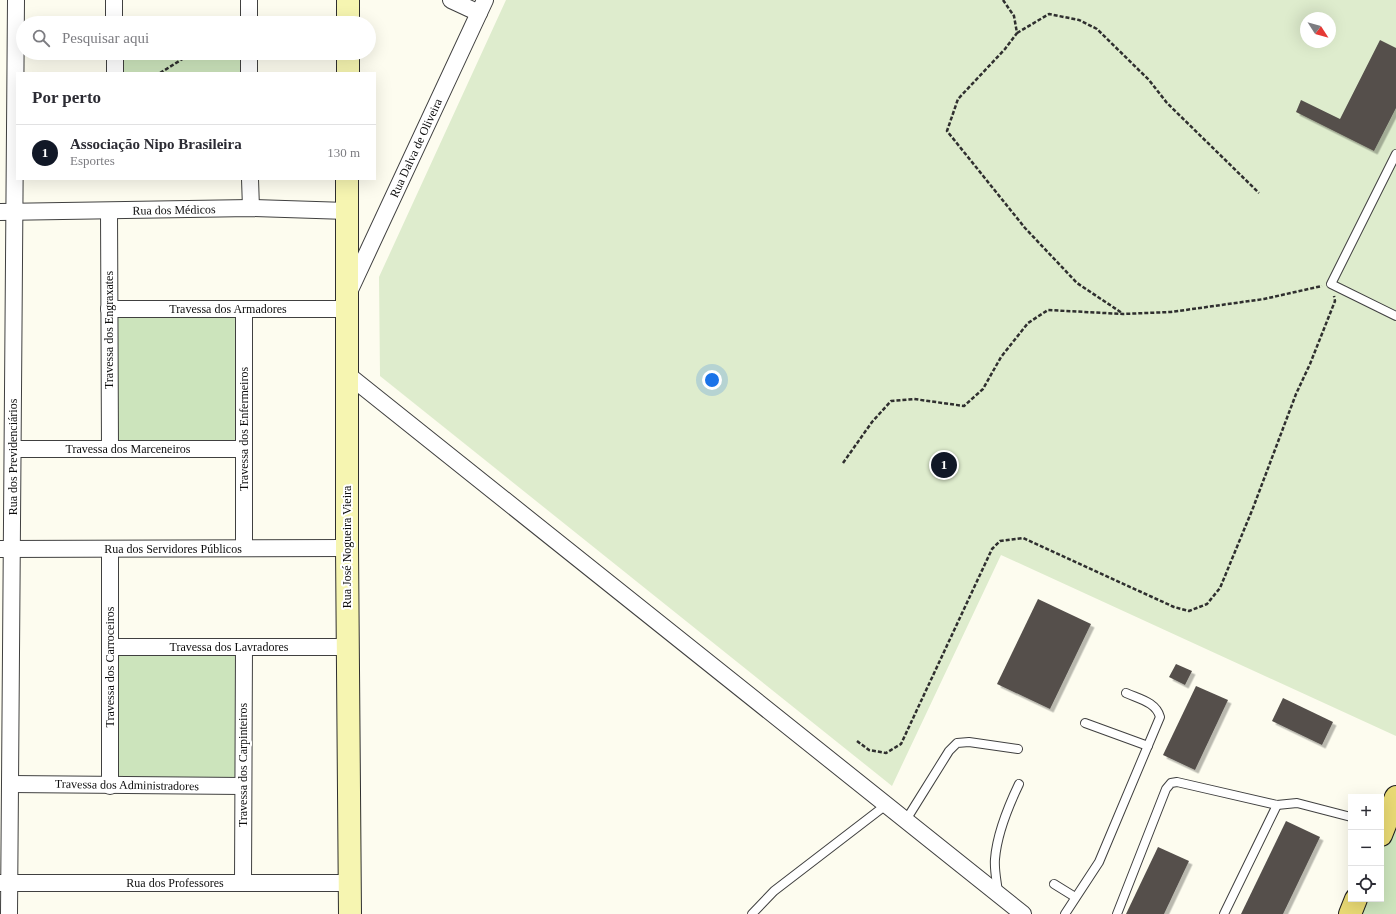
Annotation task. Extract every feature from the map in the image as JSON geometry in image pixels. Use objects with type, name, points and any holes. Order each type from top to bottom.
[{"type":"main road","points":[[1384,825],[1396,797]]},
{"type":"main road","points":[[1350,914],[1355,902]]},
{"type":"street","name":"Rua dos Previdenciários","points":[[9,914],[5,883],[10,784],[6,646],[6,549],[13,449],[7,309],[7,212],[16,106],[16,0]]},
{"type":"street","points":[[114,0],[114,16]]},
{"type":"street","points":[[249,16],[250,0]]},
{"type":"street","points":[[348,0],[348,16]]},
{"type":"street","points":[[451,0],[482,6]]},
{"type":"street","name":"Rua Dalva de Oliveira","points":[[347,302],[482,6]]},
{"type":"street","points":[[115,60],[115,72]]},
{"type":"street","points":[[249,60],[249,72]]},
{"type":"street","points":[[348,60],[348,72]]},
{"type":"street","points":[[250,180],[251,208]]},
{"type":"street","name":"Rua José Nogueira Vieira","points":[[348,180],[347,548],[350,914]]},
{"type":"street","name":"Rua dos Médicos","points":[[7,212],[251,208],[347,212]]},
{"type":"street","name":"Travessa dos Engraxates","points":[[109,211],[110,449]]},
{"type":"street","name":"Travessa dos Armadores","points":[[109,309],[244,309],[347,302]]},
{"type":"street","name":"Travessa dos Enfermeiros","points":[[244,309],[244,548]]},
{"type":"street","points":[[347,374],[1023,914]]},
{"type":"street","name":"Travessa dos Marceneiros","points":[[13,449],[244,449]]},
{"type":"street","name":"Rua dos Servidores Públicos","points":[[6,549],[347,548]]},
{"type":"street","name":"Travessa dos Carroceiros","points":[[110,549],[110,786]]},
{"type":"street","name":"Travessa dos Lavradores","points":[[110,647],[348,647]]},
{"type":"street","name":"Travessa dos Carpinteiros","points":[[243,883],[244,647]]},
{"type":"street","name":"Travessa dos Administradores","points":[[10,784],[243,786]]},
{"type":"street","name":"Rua dos Professores","points":[[5,883],[349,883]]},
{"type":"lane","points":[[1396,154],[1331,284],[1396,316]]},
{"type":"lane","points":[[1065,914],[1099,862],[1160,717],[1158,710],[1154,705],[1126,692]]},
{"type":"lane","points":[[1085,723],[1148,746]]},
{"type":"lane","points":[[906,820],[949,751],[957,743],[968,742],[1018,749]]},
{"type":"lane","points":[[1117,914],[1166,789],[1172,784],[1177,782],[1277,805],[1297,803],[1348,816]]},
{"type":"lane","points":[[998,894],[995,870],[997,845],[1008,806],[1019,784]]},
{"type":"lane","points":[[752,914],[774,891],[886,805]]},
{"type":"lane","points":[[1224,914],[1277,805]]},
{"type":"lane","points":[[1054,884],[1075,897]]},
{"type":"path","points":[[1002,0],[1014,16],[1017,33]]},
{"type":"path","points":[[1122,314],[1077,283],[1025,228],[947,131],[958,99],[1006,49],[1017,33],[1049,14],[1079,20],[1097,30],[1149,80],[1167,103],[1258,194]]},
{"type":"path","points":[[162,72],[181,60]]},
{"type":"path","points":[[843,463],[872,422],[891,401],[914,399],[964,406],[983,389],[1001,357],[1028,323],[1048,310],[1122,314],[1171,312],[1264,300],[1331,284],[1335,301],[1333,308],[1296,394],[1250,516],[1220,588],[1207,604],[1189,611],[1174,607],[1023,538],[1000,540],[992,549],[901,744],[886,753],[869,750],[857,741]]},
{"type":"green space","points":[[506,0],[1396,0],[1396,736],[1001,555],[892,786],[380,376],[379,277]]},
{"type":"green space","points":[[121,60],[243,60],[243,72],[122,72]]},
{"type":"green space","points":[[117,318],[236,318],[236,441],[118,441]]},
{"type":"green space","points":[[117,654],[237,654],[236,779],[117,778]]},
{"type":"green space","points":[[1396,816],[1396,914],[1358,914],[1363,902],[1384,902],[1384,846]]},
{"type":"building","points":[[1380,40],[1396,48],[1396,108],[1374,151],[1296,112],[1301,100],[1340,119]]},
{"type":"building","points":[[1038,599],[1091,624],[1050,709],[997,684]]},
{"type":"building","points":[[1176,664],[1192,671],[1185,685],[1169,677]]},
{"type":"building","points":[[1196,686],[1228,700],[1195,770],[1163,755]]},
{"type":"building","points":[[1283,698],[1333,722],[1322,745],[1272,721]]},
{"type":"building","points":[[1286,821],[1320,837],[1283,914],[1241,914]]},
{"type":"building","points":[[1158,847],[1189,861],[1164,914],[1126,914]]},
{"type":"place","name":"Associação Nipo Brasileira","points":[[944,465]]}]
